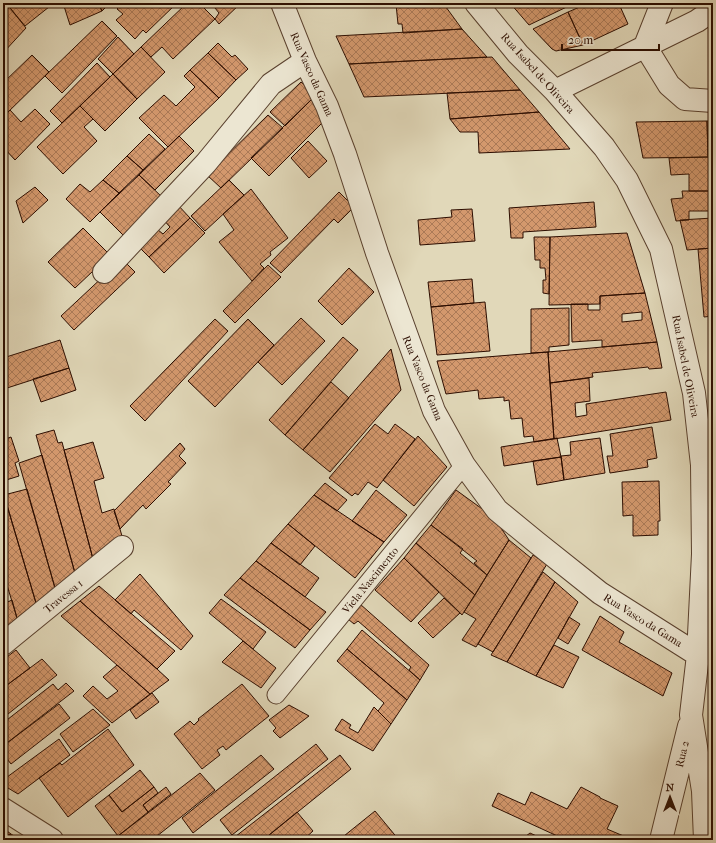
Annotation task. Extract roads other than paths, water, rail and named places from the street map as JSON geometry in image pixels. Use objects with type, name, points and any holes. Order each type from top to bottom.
[{"type":"street","name":"Rua Vasco da Gama","points":[[282,3],[305,61],[327,106],[345,154],[377,253],[434,410],[464,465],[497,510],[536,542],[600,593],[698,655]]},
{"type":"street","name":"Rua Isabel de Oliveira","points":[[476,3],[518,54],[555,91],[604,147],[627,180],[661,249],[703,393],[703,554],[698,655],[691,715],[703,791],[705,840]]},
{"type":"street","points":[[645,46],[662,3]]},
{"type":"street","points":[[555,91],[697,21],[713,10]]},
{"type":"street","points":[[645,46],[669,85],[685,99],[713,101]]},
{"type":"street","points":[[104,272],[206,163],[271,84],[305,61]]},
{"type":"street","name":"Travessa 1","points":[[3,644],[122,547]]},
{"type":"street","name":"Rua 2","points":[[661,840],[691,715]]},
{"type":"street","points":[[3,809],[52,840]]},
{"type":"lane","name":"Viela Nascimento","points":[[276,695],[464,465]]}]
